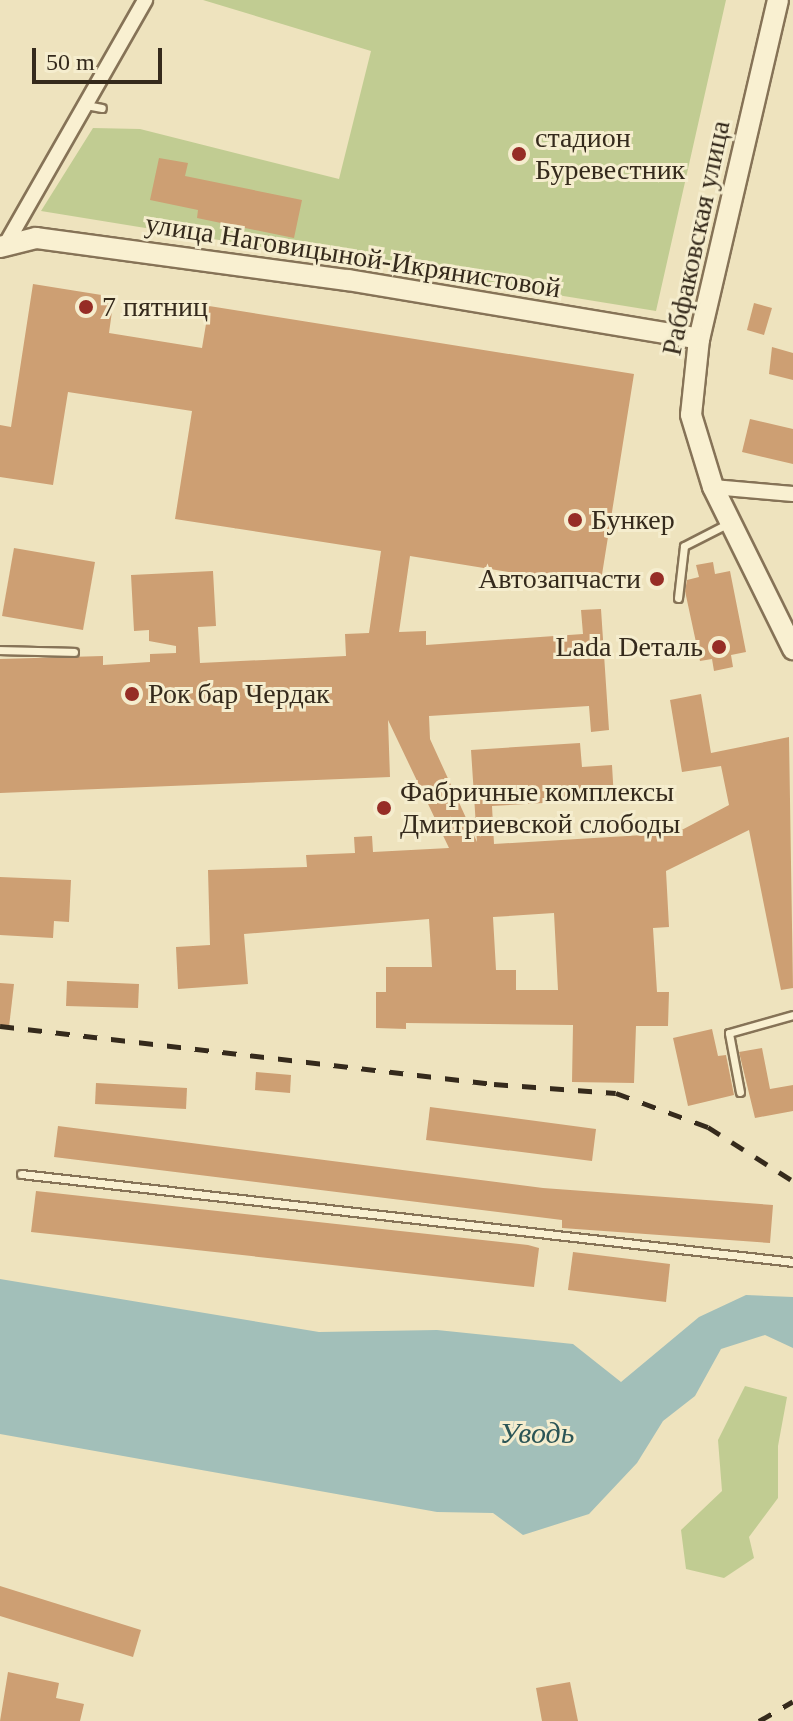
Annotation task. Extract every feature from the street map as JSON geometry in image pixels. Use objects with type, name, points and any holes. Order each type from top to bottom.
[{"type":"main road","name":"Рабфаковская улица","points":[[778,0],[699,339],[691,415],[713,487],[793,649]]},
{"type":"main road","name":"улица Наговицыной-Икрянистовой","points":[[2,244],[36,238],[333,278],[699,339]]},
{"type":"street","points":[[2,244],[145,0]]},
{"type":"street","points":[[713,487],[793,494]]},
{"type":"lane","points":[[86,105],[102,108]]},
{"type":"lane","points":[[678,598],[684,546],[729,523]]},
{"type":"lane","points":[[0,650],[74,652]]},
{"type":"lane","points":[[740,1092],[729,1033],[793,1015]]},
{"type":"lane","points":[[21,1174],[793,1262]]},
{"type":"green space","name":"стадион Буревестник","points":[[203,0],[726,0],[656,311],[41,211],[93,128],[140,129],[339,179],[371,51]]},
{"type":"green space","points":[[745,1386],[787,1397],[778,1446],[778,1498],[749,1537],[754,1558],[724,1578],[686,1569],[681,1530],[722,1491],[718,1440]]},
{"type":"water","name":"Уводь","points":[[0,1279],[319,1332],[437,1330],[573,1344],[621,1382],[699,1317],[746,1295],[793,1297],[793,1348],[765,1335],[721,1349],[695,1396],[663,1421],[637,1463],[589,1514],[523,1535],[493,1513],[437,1512],[0,1434]]},
{"type":"building","points":[[159,158],[188,163],[185,176],[302,200],[294,238],[197,218],[198,210],[150,200]]},
{"type":"building","points":[[33,284],[114,297],[109,333],[202,348],[209,306],[634,374],[600,587],[410,556],[399,632],[426,631],[426,645],[583,634],[581,610],[601,609],[609,730],[591,732],[589,706],[429,716],[430,739],[477,842],[471,750],[580,743],[582,767],[612,765],[614,799],[492,806],[494,844],[676,833],[729,805],[721,766],[682,772],[670,700],[701,694],[711,753],[789,737],[793,988],[781,990],[749,830],[666,871],[669,927],[653,928],[657,992],[669,992],[668,1026],[636,1026],[634,1083],[572,1082],[573,1025],[406,1023],[406,1029],[376,1028],[376,992],[386,992],[386,967],[432,967],[429,919],[244,934],[248,984],[178,989],[176,947],[210,945],[208,870],[307,867],[306,855],[355,853],[354,837],[372,836],[373,852],[449,848],[388,720],[390,777],[0,793],[0,659],[103,656],[103,665],[150,662],[150,654],[176,653],[176,646],[149,641],[149,630],[134,631],[131,575],[213,571],[216,626],[198,627],[200,663],[346,656],[345,634],[369,633],[381,551],[175,519],[192,411],[68,392],[53,485],[0,477],[0,425],[11,427]],"holes":[[[554,913],[558,990],[516,990],[516,970],[496,970],[493,917]]]},
{"type":"building","points":[[754,303],[772,308],[764,335],[747,330]]},
{"type":"building","points":[[772,347],[793,353],[793,380],[769,374]]},
{"type":"building","points":[[750,419],[793,429],[793,464],[742,452]]},
{"type":"building","points":[[14,548],[95,562],[83,630],[2,616]]},
{"type":"building","points":[[713,562],[715,574],[730,571],[746,652],[731,655],[733,667],[714,671],[712,659],[700,661],[685,591],[687,580],[699,577],[696,565]]},
{"type":"building","points":[[0,877],[71,880],[69,922],[54,921],[53,938],[0,935]]},
{"type":"building","points":[[67,981],[139,984],[138,1008],[66,1006]]},
{"type":"building","points":[[0,983],[14,984],[9,1027],[0,1026]]},
{"type":"building","points":[[712,1029],[718,1056],[726,1055],[734,1095],[688,1106],[673,1038]]},
{"type":"building","points":[[762,1048],[770,1089],[793,1085],[793,1111],[755,1118],[739,1052]]},
{"type":"building","points":[[256,1072],[291,1075],[290,1093],[255,1090]]},
{"type":"building","points":[[96,1083],[187,1088],[186,1109],[95,1104]]},
{"type":"building","points":[[430,1107],[596,1129],[592,1161],[426,1140]]},
{"type":"building","points":[[58,1126],[543,1188],[773,1205],[770,1243],[562,1228],[562,1220],[54,1157]]},
{"type":"building","points":[[36,1191],[528,1245],[539,1248],[534,1287],[31,1232]]},
{"type":"building","points":[[573,1252],[670,1264],[666,1302],[568,1290]]},
{"type":"building","points":[[0,1586],[141,1630],[133,1657],[0,1616]]},
{"type":"building","points":[[8,1672],[59,1683],[56,1698],[84,1704],[80,1721],[0,1721]]},
{"type":"building","points":[[570,1682],[578,1721],[542,1721],[536,1688]]},
{"type":"railway","points":[[0,1026],[494,1084],[616,1093],[708,1127],[793,1181]]},
{"type":"railway","points":[[759,1721],[793,1701]]},
{"type":"place","name":"стадион Буревестник","points":[[519,154]]},
{"type":"place","name":"7 пятниц","points":[[86,307]]},
{"type":"place","name":"Бункер","points":[[575,520]]},
{"type":"place","name":"Автозапчасти","points":[[657,579]]},
{"type":"place","name":"Lada Dеталь","points":[[719,647]]},
{"type":"place","name":"Рок бар Чердак","points":[[132,694]]},
{"type":"place","name":"Фабричные комплексы Дмитриевской слободы","points":[[384,808]]}]
